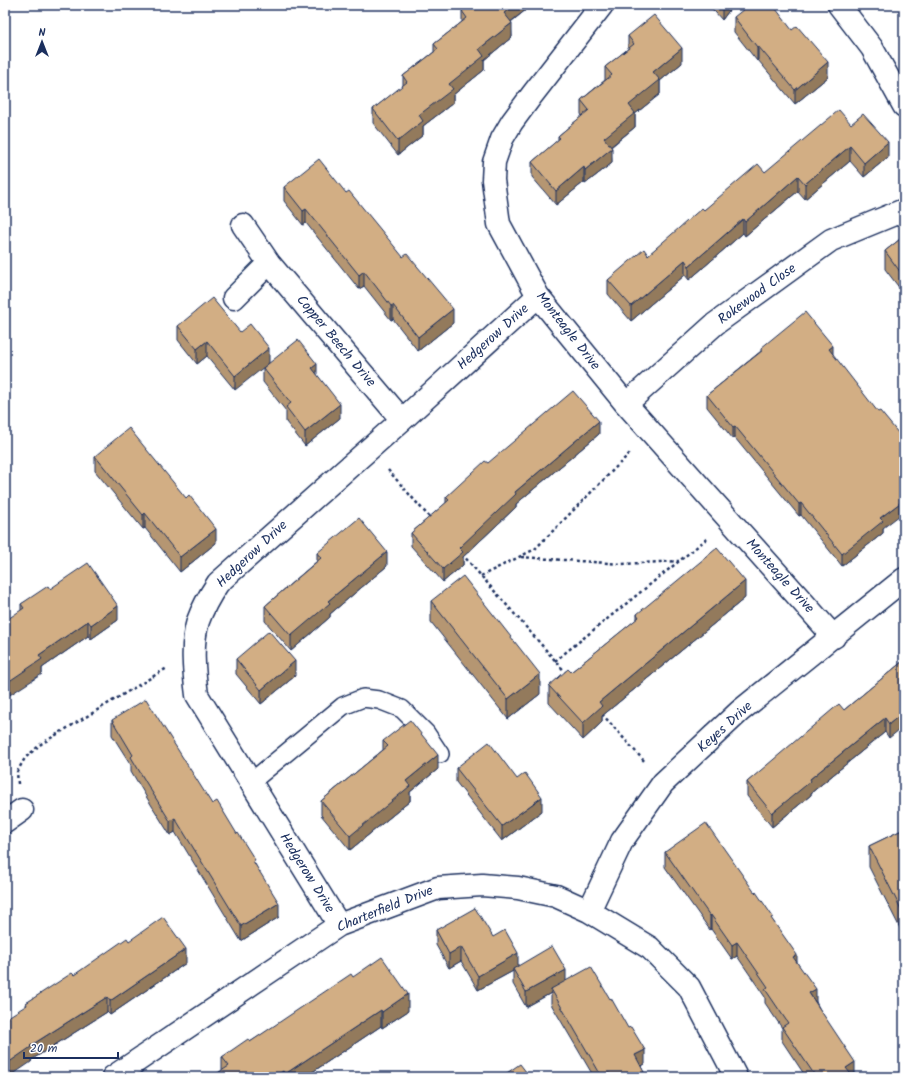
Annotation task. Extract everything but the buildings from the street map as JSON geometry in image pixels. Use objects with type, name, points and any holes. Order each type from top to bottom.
[{"type":"street","name":"Monteagle Drive","points":[[602,5],[512,122],[502,139],[494,162],[493,180],[500,224],[538,296],[626,404],[834,637]]},
{"type":"street","points":[[839,5],[872,48],[904,106]]},
{"type":"street","name":"Rokewood Close","points":[[626,404],[714,324],[831,240],[904,210]]},
{"type":"street","name":"Copper Beech Drive","points":[[244,225],[269,263],[402,420]]},
{"type":"street","points":[[234,298],[269,263]]},
{"type":"street","name":"Hedgerow Drive","points":[[339,925],[197,695],[194,671],[194,651],[198,622],[206,603],[218,583],[402,420],[538,296]]},
{"type":"street","name":"Keyes Drive","points":[[589,911],[622,841],[663,783],[740,712],[904,579]]},
{"type":"street","name":"Charterfield Drive","points":[[113,1077],[339,925],[438,888],[482,885],[518,888],[556,896],[589,911],[650,948],[689,988],[731,1075]]},
{"type":"lane","points":[[250,782],[343,706],[363,698],[379,700],[402,709],[426,733],[440,754]]},
{"type":"path","points":[[481,576],[535,549],[651,432]]},
{"type":"path","points":[[369,449],[435,524]]},
{"type":"path","points":[[555,661],[730,520]]},
{"type":"path","points":[[460,553],[570,678]]},
{"type":"path","points":[[520,556],[622,564],[679,561]]},
{"type":"path","points":[[14,816],[19,796],[17,772],[25,758],[41,744],[194,651]]},
{"type":"path","points":[[601,713],[663,783]]}]
